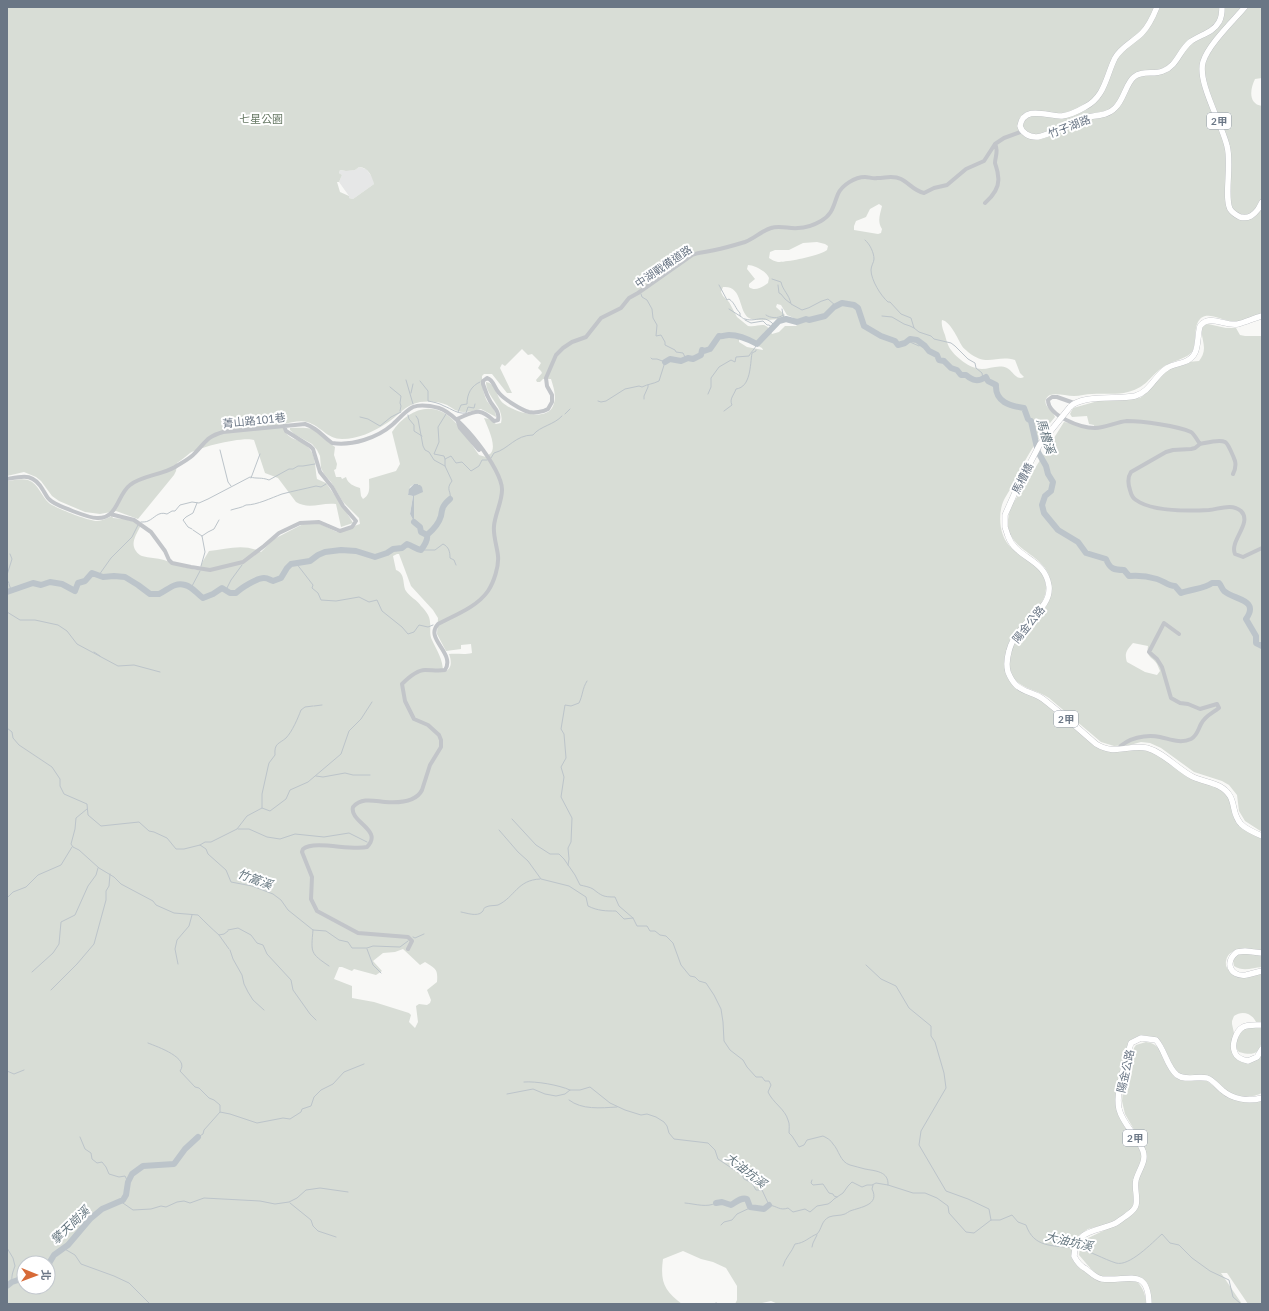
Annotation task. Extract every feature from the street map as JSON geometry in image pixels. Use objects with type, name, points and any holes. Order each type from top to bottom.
[{"type":"main road","name":"竹子湖路","points":[[1157,7],[1150,24],[1141,34],[1123,48],[1115,58],[1097,99],[1090,105],[1077,112],[1062,116],[1034,112],[1023,118],[1020,126],[1023,131],[1028,135],[1038,137],[1083,118],[1105,114],[1115,109],[1121,102],[1134,76],[1142,73],[1162,72],[1170,68],[1189,43],[1215,27],[1220,21],[1222,7]]},
{"type":"main road","name":"2甲","points":[[1245,7],[1210,48],[1203,62],[1202,68],[1204,84],[1228,146],[1230,158],[1228,200],[1230,209],[1241,217],[1248,218],[1254,214],[1262,202]]},
{"type":"main road","points":[[1072,405],[1084,400],[1136,396],[1147,389],[1165,369],[1190,359],[1195,354],[1197,349],[1198,331],[1202,323],[1209,320],[1230,325],[1238,324],[1262,316]]},
{"type":"main road","name":"馬槽橋","points":[[1008,536],[1005,527],[1005,515],[1009,504],[1040,444],[1072,405]]},
{"type":"main road","name":"陽金公路","points":[[1008,536],[1016,549],[1040,566],[1046,576],[1049,586],[1049,593],[1044,605],[1022,627],[1012,641],[1007,660],[1010,678],[1017,686],[1041,698],[1096,744],[1108,750],[1144,748],[1154,750],[1194,777],[1212,783],[1226,790],[1231,797],[1236,816],[1241,824],[1262,836]]},
{"type":"main road","points":[[1262,953],[1246,951],[1237,952],[1231,958],[1230,965],[1232,971],[1240,975],[1262,971]]},
{"type":"main road","points":[[1262,1025],[1250,1025],[1244,1027],[1237,1033],[1234,1041],[1234,1052],[1238,1057],[1248,1061],[1257,1057],[1262,1049]]},
{"type":"main road","name":"陽金公路","points":[[1149,1304],[1147,1288],[1142,1281],[1136,1278],[1101,1279],[1080,1266],[1074,1256],[1076,1245],[1081,1237],[1090,1231],[1116,1223],[1134,1210],[1136,1205],[1135,1182],[1144,1162],[1144,1156],[1140,1146],[1122,1116],[1119,1109],[1118,1098],[1131,1043],[1141,1038],[1156,1040],[1162,1047],[1173,1071],[1180,1077],[1209,1079],[1232,1097],[1251,1100],[1262,1098]]},
{"type":"street","name":"中湖戰備道路","points":[[457,420],[477,412],[483,412],[494,420],[498,420],[499,416],[496,408],[488,398],[483,384],[483,381],[487,378],[492,381],[501,395],[528,412],[537,412],[548,409],[552,402],[552,395],[546,383],[546,378],[556,355],[572,342],[586,337],[602,318],[621,308],[629,298],[638,294],[692,255],[749,241],[772,228],[797,228],[816,224],[827,218],[832,213],[838,193],[848,183],[856,179],[865,177],[876,179],[893,176],[906,182],[916,190],[924,193],[948,184],[966,169],[984,161],[995,144],[1004,138],[1023,131]]},
{"type":"street","points":[[985,203],[991,198],[996,190],[999,178],[995,165],[997,148],[995,144]]},
{"type":"street","points":[[1072,405],[1057,397],[1052,397],[1048,400],[1050,407],[1058,415],[1067,421],[1084,427],[1097,428],[1127,421],[1166,425],[1190,432],[1195,436],[1200,444]]},
{"type":"street","name":"菁山路101巷","points":[[110,514],[117,506],[129,485],[175,467],[194,454],[206,440],[213,435],[223,432],[269,426],[305,424],[317,429],[332,443],[350,444],[384,432],[412,407],[423,405],[440,408],[447,411],[457,420]]},
{"type":"street","points":[[457,420],[460,428],[474,445],[481,453],[484,452]]},
{"type":"street","points":[[457,420],[479,450]]},
{"type":"street","points":[[408,949],[412,941],[408,937],[358,933],[317,911],[311,899],[312,876],[302,852],[303,849],[308,846],[355,848],[367,847],[371,841],[370,832],[367,827],[355,818],[352,809],[355,804],[371,799],[384,802],[407,801],[416,797],[421,793],[430,765],[441,747],[439,735],[428,725],[414,719],[405,701],[402,684],[407,679],[423,670],[445,670],[448,666],[447,659],[434,635],[435,627],[463,611],[488,592],[497,568],[498,558],[494,526],[502,490],[495,468],[484,452],[457,420]]},
{"type":"street","points":[[7,479],[25,476],[31,477],[40,484],[49,500],[91,518],[99,518],[110,514],[134,520],[151,532],[165,551],[168,560],[172,563],[210,570],[243,562],[279,533],[300,523],[319,522],[340,531],[352,527],[356,522],[343,506],[332,487],[320,472],[313,449],[286,431],[284,426]]},
{"type":"street","points":[[1233,474],[1235,462],[1228,444],[1220,441],[1200,444],[1191,449],[1166,452],[1149,463],[1134,470],[1128,476],[1128,485],[1133,498],[1136,501],[1156,508],[1210,510],[1232,507],[1238,509],[1244,515],[1244,524],[1234,547],[1235,554],[1243,557],[1262,548]]},
{"type":"street","points":[[474,445],[481,452],[484,452]]},
{"type":"street","points":[[1118,749],[1121,745],[1134,738],[1148,736],[1160,736],[1173,740],[1189,740],[1197,734],[1207,715],[1218,708],[1217,704],[1200,709],[1188,704],[1180,703],[1171,698],[1162,667],[1149,652],[1164,623],[1179,634]]},
{"type":"shaded area","points":[[359,167],[366,169],[373,178],[374,184],[353,199],[349,198],[339,182],[342,175],[339,173],[340,170],[355,170]]},
{"type":"shaded area","points":[[414,484],[420,485],[423,492],[414,496],[414,522],[410,514],[413,496],[408,495],[409,489]]},
{"type":"green space","name":"七星公園","points":[[7,7],[1262,7],[1262,78],[1255,79],[1251,96],[1257,105],[1262,106],[1262,313],[1238,321],[1204,316],[1197,325],[1194,346],[1191,353],[1184,358],[1165,366],[1143,385],[1134,390],[1119,393],[1074,396],[1056,394],[1048,396],[1045,402],[1055,417],[1037,441],[1021,467],[1005,497],[1000,516],[1001,528],[1005,540],[1013,549],[1038,568],[1045,579],[1046,586],[1043,601],[1013,639],[1006,652],[1004,666],[1009,680],[1013,684],[1048,705],[1099,748],[1111,752],[1140,749],[1153,752],[1219,788],[1230,797],[1234,815],[1262,838],[1262,951],[1241,950],[1231,953],[1226,961],[1226,966],[1230,972],[1234,974],[1262,972],[1262,1023],[1256,1022],[1252,1016],[1246,1013],[1240,1013],[1234,1016],[1232,1021],[1234,1033],[1232,1047],[1246,1062],[1262,1051],[1262,1093],[1252,1096],[1232,1094],[1215,1081],[1185,1076],[1177,1072],[1173,1067],[1160,1041],[1155,1038],[1145,1036],[1135,1038],[1131,1041],[1117,1106],[1141,1151],[1141,1160],[1133,1184],[1134,1204],[1129,1211],[1111,1223],[1088,1229],[1079,1235],[1072,1254],[1094,1278],[1134,1279],[1143,1290],[1146,1304],[778,1304],[771,1301],[758,1304],[735,1304],[737,1300],[737,1286],[726,1268],[683,1251],[663,1259],[662,1267],[663,1280],[667,1290],[682,1304],[7,1304],[7,481],[26,479],[35,484],[49,503],[80,517],[97,521],[112,516],[113,518],[135,522],[140,525],[134,542],[137,553],[145,557],[164,560],[199,570],[209,551],[242,547],[255,549],[261,552],[274,539],[303,524],[320,524],[337,532],[360,524],[359,518],[343,502],[331,482],[324,474],[317,450],[312,444],[294,434],[290,428],[306,428],[317,431],[335,447],[334,455],[337,464],[336,469],[334,470],[336,477],[341,477],[342,479],[346,477],[350,483],[360,488],[363,499],[368,493],[369,479],[396,471],[400,464],[392,432],[404,419],[418,410],[435,409],[443,412],[459,426],[479,455],[486,457],[493,450],[493,445],[484,418],[489,419],[496,424],[501,423],[502,417],[489,392],[486,382],[491,384],[505,405],[527,414],[536,415],[549,411],[554,403],[555,393],[551,379],[543,379],[540,382],[537,382],[536,380],[542,373],[538,368],[541,363],[532,354],[528,355],[522,349],[505,366],[502,364],[500,368],[512,393],[507,393],[492,374],[484,374],[482,376],[487,401],[494,410],[496,417],[481,409],[461,412],[444,404],[426,401],[415,403],[371,432],[348,439],[332,437],[316,426],[304,421],[283,424],[284,430],[290,437],[309,448],[314,459],[317,479],[326,483],[353,523],[341,527],[336,504],[311,506],[296,502],[278,478],[265,473],[254,440],[249,439],[222,443],[190,453],[177,463],[174,475],[138,519],[116,511],[100,514],[85,512],[59,501],[52,496],[41,481],[24,472],[7,476]],"holes":[[[359,167],[367,170],[371,175],[374,184],[353,199],[340,192],[337,182],[339,182],[342,175],[339,173],[340,170],[355,170]],[[879,204],[882,206],[879,218],[882,229],[881,233],[878,234],[854,230],[856,221],[866,217],[870,209]],[[817,242],[828,246],[827,250],[823,252],[803,258],[782,262],[777,262],[769,258],[770,252],[775,250],[789,250],[803,243]],[[748,265],[760,269],[768,276],[768,283],[759,288],[754,289],[749,287],[749,284],[755,279],[747,269]],[[723,287],[729,287],[734,290],[743,310],[749,318],[760,320],[782,319],[785,315],[776,307],[777,304],[781,305],[787,315],[798,320],[799,323],[796,326],[785,326],[779,332],[772,334],[764,325],[748,326],[737,317],[729,302],[721,292]],[[942,320],[945,321],[954,331],[962,347],[975,357],[987,360],[1002,358],[1015,360],[1020,373],[1024,377],[1019,378],[1009,369],[1004,367],[982,369],[968,365],[955,355],[949,347],[942,326]],[[739,339],[744,339],[762,348],[763,350],[747,347],[739,342]],[[414,484],[419,486],[414,496],[413,520],[410,514],[413,496],[408,495],[410,487]],[[399,554],[411,586],[433,610],[438,618],[437,634],[446,651],[461,649],[461,645],[471,644],[472,653],[449,654],[451,660],[450,668],[446,671],[443,672],[441,659],[431,638],[430,620],[428,615],[420,604],[406,591],[403,577],[396,570],[393,556]],[[403,949],[420,965],[425,962],[432,966],[437,972],[437,982],[427,990],[431,1000],[430,1003],[427,1005],[419,1004],[416,1006],[418,1022],[415,1028],[409,1022],[411,1015],[409,1013],[374,1002],[352,998],[352,986],[334,979],[339,967],[352,971],[354,969],[376,975],[382,971],[373,961],[383,953],[395,952]]]},
{"type":"green space","points":[[1208,324],[1226,328],[1236,328],[1240,335],[1245,336],[1262,336],[1262,832],[1245,821],[1239,811],[1237,795],[1229,785],[1222,781],[1194,772],[1161,748],[1150,743],[1141,742],[1130,745],[1114,746],[1101,742],[1049,698],[1027,688],[1015,680],[1009,667],[1010,653],[1013,646],[1021,633],[1045,608],[1051,592],[1048,573],[1042,564],[1015,542],[1010,533],[1008,521],[1012,505],[1064,422],[1094,427],[1094,425],[1089,424],[1087,416],[1072,417],[1070,414],[1073,408],[1098,401],[1140,398],[1168,368],[1187,362],[1199,361],[1204,350],[1202,333],[1204,325]],"holes":[[[1133,643],[1148,646],[1148,653],[1155,661],[1160,671],[1157,675],[1145,672],[1127,662],[1127,652]]]},
{"type":"green space","points":[[1237,954],[1262,954],[1262,967],[1241,969],[1234,966],[1233,961]]},
{"type":"green space","points":[[1250,1026],[1262,1026],[1260,1049],[1253,1054],[1239,1052],[1235,1047],[1236,1040],[1241,1032]]},
{"type":"green space","points":[[1146,1042],[1157,1046],[1176,1078],[1207,1081],[1228,1097],[1262,1098],[1262,1304],[1248,1304],[1227,1273],[1221,1273],[1242,1304],[1150,1304],[1149,1288],[1128,1276],[1099,1276],[1079,1255],[1080,1247],[1086,1239],[1121,1221],[1135,1210],[1137,1184],[1143,1169],[1143,1145],[1125,1114],[1122,1101],[1123,1089],[1134,1048],[1136,1045]]},
{"type":"waterway","points":[[865,240],[870,246],[874,257],[871,267],[871,274],[877,288],[885,299],[890,302],[901,314],[911,318],[914,328],[919,332],[931,336],[934,339],[951,343],[955,346],[968,359],[975,363],[976,368],[982,373],[983,379]]},
{"type":"waterway","points":[[772,279],[781,282],[791,304],[802,310],[828,299],[836,306]]},
{"type":"waterway","points":[[719,285],[727,300],[729,299],[733,302],[740,313],[740,316],[749,320],[767,320],[775,326]]},
{"type":"waterway","points":[[778,285],[779,293],[790,303]]},
{"type":"waterway","points":[[641,294],[642,297],[647,300],[652,309],[653,318],[657,325],[656,336],[661,335],[665,345],[676,352],[683,353],[686,359]]},
{"type":"waterway","name":"馬槽溪","points":[[665,362],[670,359],[681,361],[688,358],[693,359],[701,355],[702,350],[704,351],[710,349],[719,336],[736,336],[757,344],[779,321],[786,319],[797,322],[806,319],[809,320],[825,316],[834,307],[842,303],[854,305],[858,308],[864,326],[881,336],[895,341],[898,345],[905,343],[910,339],[917,340],[929,351],[937,355],[939,360],[944,361],[951,368],[957,370],[961,375],[966,375],[971,379],[976,380],[986,377],[988,381],[996,385],[996,391],[1004,402],[1024,408],[1028,419],[1031,421],[1038,452],[1053,482],[1051,491],[1045,496],[1042,505],[1044,513],[1058,530],[1078,542],[1086,553],[1106,559],[1111,567],[1124,570],[1129,576],[1143,576],[1157,579],[1175,586],[1181,593],[1206,587],[1212,583],[1219,583],[1228,594],[1248,604],[1250,607],[1246,619],[1256,636],[1256,643],[1262,646]]},
{"type":"waterway","points":[[729,309],[740,316]]},
{"type":"waterway","points":[[782,309],[783,315]]},
{"type":"waterway","points":[[766,315],[774,318],[783,315],[785,320]]},
{"type":"waterway","points":[[882,316],[892,317],[914,328]]},
{"type":"waterway","points":[[745,320],[751,323],[763,321],[773,328]]},
{"type":"waterway","points":[[905,343],[910,342],[919,346],[922,344]]},
{"type":"waterway","points":[[708,394],[711,387],[711,378],[719,367],[731,360],[735,362],[736,357],[749,356],[757,344]]},
{"type":"waterway","points":[[724,411],[732,405],[731,399],[736,389],[745,384],[749,375],[752,353],[756,350]]},
{"type":"waterway","points":[[598,401],[606,401],[625,389],[639,386],[642,387],[659,381],[665,362],[651,358]]},
{"type":"waterway","points":[[406,380],[413,404]]},
{"type":"waterway","points":[[420,381],[428,391],[428,401],[438,403],[457,412],[463,413],[466,413],[468,407],[474,408],[475,404]]},
{"type":"waterway","points":[[458,412],[461,405],[467,404],[472,388],[480,382]]},
{"type":"waterway","points":[[411,393],[413,384]]},
{"type":"waterway","points":[[644,399],[648,385]]},
{"type":"waterway","points":[[390,387],[401,396],[400,411]]},
{"type":"waterway","points":[[565,414],[570,409]]},
{"type":"waterway","points":[[360,417],[368,419],[380,426],[391,417],[401,412]]},
{"type":"waterway","points":[[445,459],[444,456],[434,454],[439,442],[438,427],[446,414]]},
{"type":"waterway","points":[[408,415],[409,419],[414,425],[414,431],[422,436]]},
{"type":"waterway","points":[[416,416],[425,450],[429,452],[434,460],[445,466]]},
{"type":"waterway","points":[[491,458],[494,453],[521,437],[533,435],[562,416]]},
{"type":"waterway","points":[[220,450],[228,482],[231,486]]},
{"type":"waterway","points":[[251,478],[260,454]]},
{"type":"waterway","points":[[450,499],[449,486],[452,481],[445,466],[445,459],[451,456],[456,463],[462,462],[471,471],[479,466],[482,460],[487,460]]},
{"type":"waterway","points":[[141,522],[148,521],[161,513],[167,514],[175,511],[180,505],[192,502],[199,503],[250,477],[269,480],[289,469],[293,469],[298,466],[315,464]]},
{"type":"waterway","points":[[231,510],[246,505],[259,503],[282,494],[316,486],[321,487],[326,484]]},
{"type":"waterway","points":[[427,535],[434,529],[441,516],[443,507],[450,499]]},
{"type":"waterway","points":[[192,529],[188,527],[183,520],[193,513],[197,503]]},
{"type":"waterway","points":[[202,536],[214,529],[219,520]]},
{"type":"waterway","points":[[7,592],[33,583],[41,585],[50,582],[62,584],[75,591],[78,583],[85,581],[92,573],[103,577],[125,577],[150,594],[159,594],[174,585],[181,584],[190,587],[203,598],[222,588],[230,593],[236,593],[245,586],[261,578],[273,581],[281,578],[291,564],[310,561],[325,552],[341,550],[356,551],[375,557],[387,553],[393,549],[402,548],[407,544],[421,550],[427,535],[421,532],[420,527],[414,522]]},
{"type":"waterway","points":[[99,575],[111,558],[132,537],[138,525]]},
{"type":"waterway","points":[[193,530],[202,536],[205,552],[201,566]]},
{"type":"waterway","points":[[421,550],[435,550],[443,544],[448,548],[450,558],[454,560],[456,565]]},
{"type":"waterway","points":[[7,575],[12,559],[10,554]]},
{"type":"waterway","points":[[296,563],[313,585],[312,588],[318,593],[321,600],[336,601],[359,597],[369,602],[377,600],[382,611],[402,627],[408,634],[414,632],[419,625],[428,627],[433,625]]},
{"type":"waterway","points":[[226,590],[242,565]]},
{"type":"waterway","points":[[191,588],[200,571]]},
{"type":"waterway","points":[[9,584],[11,590]]},
{"type":"waterway","points":[[7,612],[20,620],[35,620],[58,625],[67,631],[77,644],[118,666],[134,665],[160,672]]},
{"type":"waterway","points":[[94,652],[100,656]]},
{"type":"waterway","points":[[568,865],[568,848],[571,842],[572,818],[561,797],[564,777],[561,767],[566,758],[564,734],[561,729],[565,705],[571,706],[579,703],[587,681]]},
{"type":"waterway","points":[[200,845],[205,842],[211,842],[237,829],[247,816],[262,808],[270,811],[286,799],[290,790],[308,782],[341,754],[349,731],[361,719],[372,702]]},
{"type":"waterway","points":[[314,706],[322,705]]},
{"type":"waterway","points":[[262,808],[262,794],[269,763],[275,755],[275,748],[286,738],[297,721],[301,710],[305,707],[313,706]]},
{"type":"waterway","name":"竹篙溪","points":[[7,728],[12,732],[13,738],[19,745],[52,767],[60,779],[60,786],[64,794],[87,804],[88,815],[101,826],[139,822],[149,831],[167,838],[176,849],[184,849],[200,845],[206,849],[208,854],[226,870],[231,882],[252,886],[273,894],[281,900],[288,910],[313,930],[326,931],[339,940],[348,942],[352,948],[367,948],[373,946],[400,947],[408,941]]},
{"type":"waterway","points":[[316,776],[323,777],[345,773],[353,775],[370,775]]},
{"type":"waterway","points":[[87,809],[76,818],[71,844],[73,847],[79,850],[99,868],[114,877],[121,884],[153,901],[156,905],[174,913],[198,915],[219,935],[228,931]]},
{"type":"waterway","name":"大油坑溪","points":[[512,819],[536,845],[550,854],[559,854],[575,875],[580,885],[592,888],[603,896],[615,897],[619,906],[633,918],[637,926],[647,926],[650,931],[655,931],[660,935],[666,936],[673,943],[681,965],[690,976],[706,983],[714,995],[721,1009],[724,1041],[730,1050],[743,1060],[756,1077],[762,1077],[765,1081],[769,1081],[771,1085],[768,1092],[786,1116],[789,1123],[789,1133],[799,1147],[804,1145],[807,1140],[823,1136],[831,1141],[844,1161],[850,1165],[881,1172],[888,1180],[888,1185]]},
{"type":"waterway","points":[[238,829],[249,829],[267,837],[280,839],[295,834],[324,837],[349,833],[367,842]]},
{"type":"waterway","points":[[499,830],[528,861],[541,879],[569,886],[586,897],[588,906],[592,908],[616,911],[624,919],[633,918]]},
{"type":"waterway","points":[[7,898],[13,892],[26,887],[38,875],[61,865],[72,847]]},
{"type":"waterway","points":[[32,972],[53,953],[59,944],[61,922],[75,915],[88,886],[96,875],[98,868]]},
{"type":"waterway","points":[[51,990],[77,964],[94,944],[106,900],[106,891],[109,886],[110,874]]},
{"type":"waterway","points":[[461,912],[472,914],[480,913],[486,907],[498,905],[504,902],[526,882],[540,879]]},
{"type":"waterway","points":[[178,964],[175,949],[177,940],[189,926],[192,915]]},
{"type":"waterway","points":[[228,930],[238,928],[251,935],[257,943],[263,945],[267,954],[291,980],[293,990],[316,1020]]},
{"type":"waterway","points":[[313,930],[313,952],[318,958],[329,966]]},
{"type":"waterway","name":"竹篙溪","points":[[413,937],[415,938],[424,934]]},
{"type":"waterway","points":[[219,935],[229,949]]},
{"type":"waterway","points":[[367,949],[373,965],[381,973]]},
{"type":"waterway","points":[[230,950],[248,992],[253,1000],[264,1010]]},
{"type":"waterway","points":[[866,965],[881,979],[896,986],[909,1008],[931,1026],[931,1036],[935,1042],[944,1073],[946,1088],[921,1131],[919,1145],[946,1191],[989,1209],[991,1220]]},
{"type":"waterway","points":[[148,1043],[177,1057],[182,1066],[180,1071],[195,1087],[199,1088],[209,1098],[220,1105],[220,1112]]},
{"type":"waterway","points":[[198,1137],[203,1134],[204,1130],[220,1112],[257,1123],[283,1118],[290,1119],[301,1112],[302,1109],[311,1106],[314,1097],[321,1090],[333,1084],[344,1072],[364,1064]]},
{"type":"waterway","points":[[7,1071],[14,1074],[24,1070]]},
{"type":"waterway","points":[[524,1082],[535,1082],[560,1086],[570,1090]]},
{"type":"waterway","name":"大油坑溪","points":[[507,1094],[533,1089],[545,1094],[556,1096],[565,1094],[570,1090],[580,1090],[590,1087],[610,1103],[625,1110],[641,1115],[647,1114],[656,1117],[664,1122],[669,1133],[674,1139],[708,1143],[715,1150],[718,1159],[742,1175],[744,1179],[752,1183],[756,1190],[762,1190],[769,1205],[781,1209],[788,1208],[793,1212],[805,1209],[810,1212],[817,1206],[831,1202],[843,1193],[852,1182],[862,1187],[876,1183],[888,1185],[913,1193],[925,1193],[937,1198],[948,1206],[949,1213],[966,1232],[974,1233],[991,1220],[1000,1220],[1012,1215],[1018,1222],[1026,1225],[1029,1232],[1039,1242],[1073,1248]]},
{"type":"waterway","points":[[569,1100],[585,1107],[617,1107]]},
{"type":"waterway","points":[[80,1137],[85,1149],[91,1153],[92,1159],[97,1163],[102,1162],[109,1174],[119,1177],[125,1176],[128,1182]]},
{"type":"waterway","name":"擎天崗溪","points":[[54,1255],[68,1245],[90,1219],[102,1209],[123,1200],[132,1174],[143,1166],[174,1164],[185,1149],[198,1137]]},
{"type":"waterway","points":[[812,1180],[811,1183],[813,1185],[823,1184],[829,1193],[837,1197]]},
{"type":"waterway","points":[[783,1266],[795,1244],[817,1234],[826,1219],[831,1216],[845,1214],[871,1202],[874,1194],[872,1189],[873,1185]]},
{"type":"waterway","points":[[120,1201],[133,1210],[151,1209],[161,1206],[166,1207],[177,1202],[184,1201],[190,1203],[204,1198],[260,1201],[275,1204],[289,1202],[297,1198],[306,1190],[320,1188],[348,1192]]},
{"type":"waterway","points":[[716,1203],[722,1202],[731,1205],[739,1200],[747,1199],[750,1207],[764,1209],[769,1205]]},
{"type":"waterway","points":[[290,1203],[311,1220],[313,1226],[318,1231],[336,1237]]},
{"type":"waterway","points":[[685,1203],[705,1205],[716,1203]]},
{"type":"waterway","points":[[721,1225],[724,1222],[732,1220],[737,1214],[752,1207]]},
{"type":"waterway","name":"大油坑溪","points":[[1078,1249],[1088,1251],[1116,1263],[1121,1263],[1134,1258],[1162,1234],[1170,1243],[1179,1245],[1192,1258],[1210,1271],[1229,1280],[1233,1297],[1241,1304]]},
{"type":"waterway","points":[[812,1247],[817,1235]]},
{"type":"waterway","points":[[7,1248],[13,1258],[15,1266],[12,1282]]},
{"type":"waterway","points":[[63,1248],[75,1255],[81,1264],[129,1283],[150,1304]]},
{"type":"waterway","name":"擎天崗溪","points":[[7,1286],[16,1281]]}]
